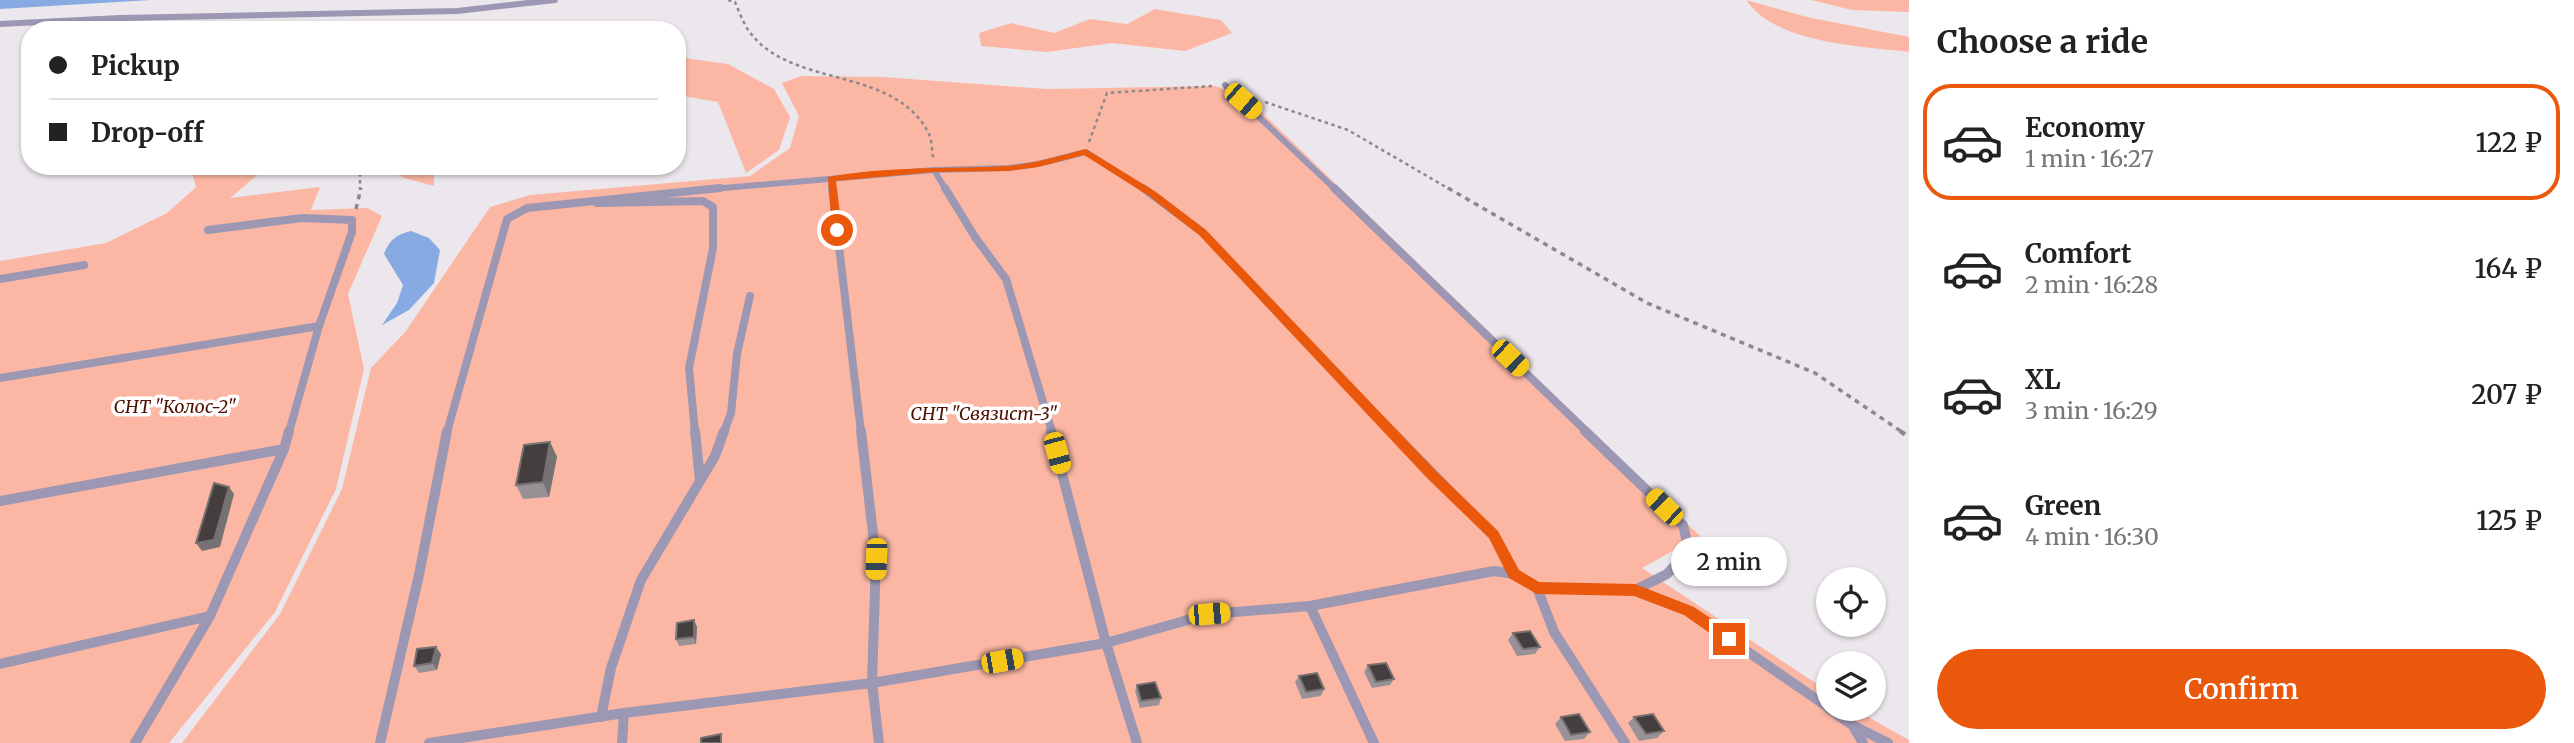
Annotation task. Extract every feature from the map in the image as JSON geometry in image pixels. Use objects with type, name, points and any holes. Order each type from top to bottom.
[{"type":"lane","points":[[60,21],[457,11],[555,0]]},
{"type":"lane","points":[[0,24],[21,23]]},
{"type":"lane","points":[[1225,86],[1260,116],[1683,525],[1689,551],[1667,574],[1635,590]]},
{"type":"lane","points":[[380,743],[419,575],[447,432],[507,219],[527,208],[831,178],[934,170],[1008,168],[1038,164],[1086,152],[1152,194],[1202,232],[1493,535],[1514,574]]},
{"type":"lane","points":[[934,170],[975,237],[1006,279],[1043,399],[1106,643],[1137,743]]},
{"type":"lane","points":[[831,178],[876,559],[872,683],[879,743]]},
{"type":"lane","points":[[587,201],[606,205],[703,201],[713,207],[713,248],[689,368],[699,480]]},
{"type":"lane","points":[[135,743],[210,616],[284,449],[320,326],[352,232],[352,220],[342,217],[317,218],[208,230]]},
{"type":"lane","points":[[0,279],[84,265]]},
{"type":"lane","points":[[601,717],[611,668],[641,580],[715,456],[731,413],[737,354],[750,296]]},
{"type":"lane","points":[[0,378],[320,326]]},
{"type":"lane","points":[[0,501],[284,449]]},
{"type":"lane","points":[[429,743],[624,713],[872,683],[1106,643],[1209,614],[1310,606],[1494,571],[1514,574],[1537,588],[1635,590],[1689,611],[1816,700]]},
{"type":"lane","points":[[1537,588],[1554,632],[1625,743]]},
{"type":"lane","points":[[1310,606],[1374,743]]},
{"type":"lane","points":[[0,664],[210,616]]},
{"type":"lane","points":[[622,743],[624,713]]},
{"type":"lane","points":[[1846,721],[1888,743]]},
{"type":"lane","points":[[1852,725],[1863,743]]},
{"type":"path","points":[[728,0],[735,2],[749,32],[780,58],[820,73],[868,85],[911,110],[929,133],[934,170]]},
{"type":"path","points":[[1086,152],[1107,93],[1225,86]]},
{"type":"path","points":[[1256,97],[1280,109],[1348,130],[1647,303],[1815,373],[1909,437]]},
{"type":"path","points":[[352,220],[362,182],[361,175]]},
{"type":"green space","points":[[1746,0],[1807,17],[1909,37],[1909,52],[1844,45],[1798,34],[1760,15]]},
{"type":"green space","points":[[1811,0],[1909,0],[1909,12],[1852,10]]},
{"type":"green space","points":[[1155,9],[1221,20],[1232,33],[1185,51],[1112,43],[1047,52],[981,46],[979,33],[1011,23],[1054,33],[1090,19],[1127,24]]},
{"type":"green space","points":[[686,58],[728,64],[774,89],[790,117],[779,150],[746,173],[718,102],[686,97]]},
{"type":"green space","name":"СНТ \"Связист-3\"","points":[[801,76],[883,77],[1047,89],[1216,86],[1248,99],[1700,536],[1642,568],[1816,683],[1816,721],[1875,721],[1909,740],[1909,743],[182,743],[280,614],[342,489],[371,368],[406,331],[490,207],[530,195],[750,176],[790,148],[799,116],[782,83]]},
{"type":"green space","name":"СНТ \"Колос-2\"","points":[[192,175],[257,175],[230,198],[320,187],[311,210],[367,208],[382,216],[348,294],[364,369],[336,489],[275,612],[169,743],[0,743],[0,261],[106,243],[167,213],[196,187]]},
{"type":"green space","points":[[399,175],[434,175],[434,186]]},
{"type":"water","points":[[0,0],[151,0],[0,9]]},
{"type":"water","points":[[411,231],[429,238],[440,250],[434,283],[409,310],[382,325],[397,303],[403,285],[384,254],[394,238]]},
{"type":"building","points":[[550,442],[543,482],[516,485],[524,445]]},
{"type":"building","points":[[214,483],[229,487],[214,540],[196,543]]},
{"type":"building","points":[[694,620],[694,637],[676,639],[677,623]]},
{"type":"building","points":[[1530,631],[1540,647],[1523,649],[1513,633]]},
{"type":"building","points":[[436,647],[432,663],[414,666],[417,649]]},
{"type":"building","points":[[1386,663],[1394,679],[1376,682],[1368,665]]},
{"type":"building","points":[[1317,673],[1324,689],[1306,692],[1299,676]]},
{"type":"building","points":[[1155,682],[1161,698],[1141,701],[1137,685]]},
{"type":"building","points":[[1579,714],[1590,732],[1571,735],[1561,717]]},
{"type":"building","points":[[1653,714],[1664,731],[1646,734],[1634,717]]},
{"type":"building","points":[[721,734],[721,743],[701,743],[701,738]]},
{"type":"route","points":[[837,230],[831,178],[934,170],[1008,168],[1038,164],[1086,152],[1152,194],[1202,232],[1493,535],[1514,574],[1537,588],[1635,590],[1689,611],[1729,639]]}]
